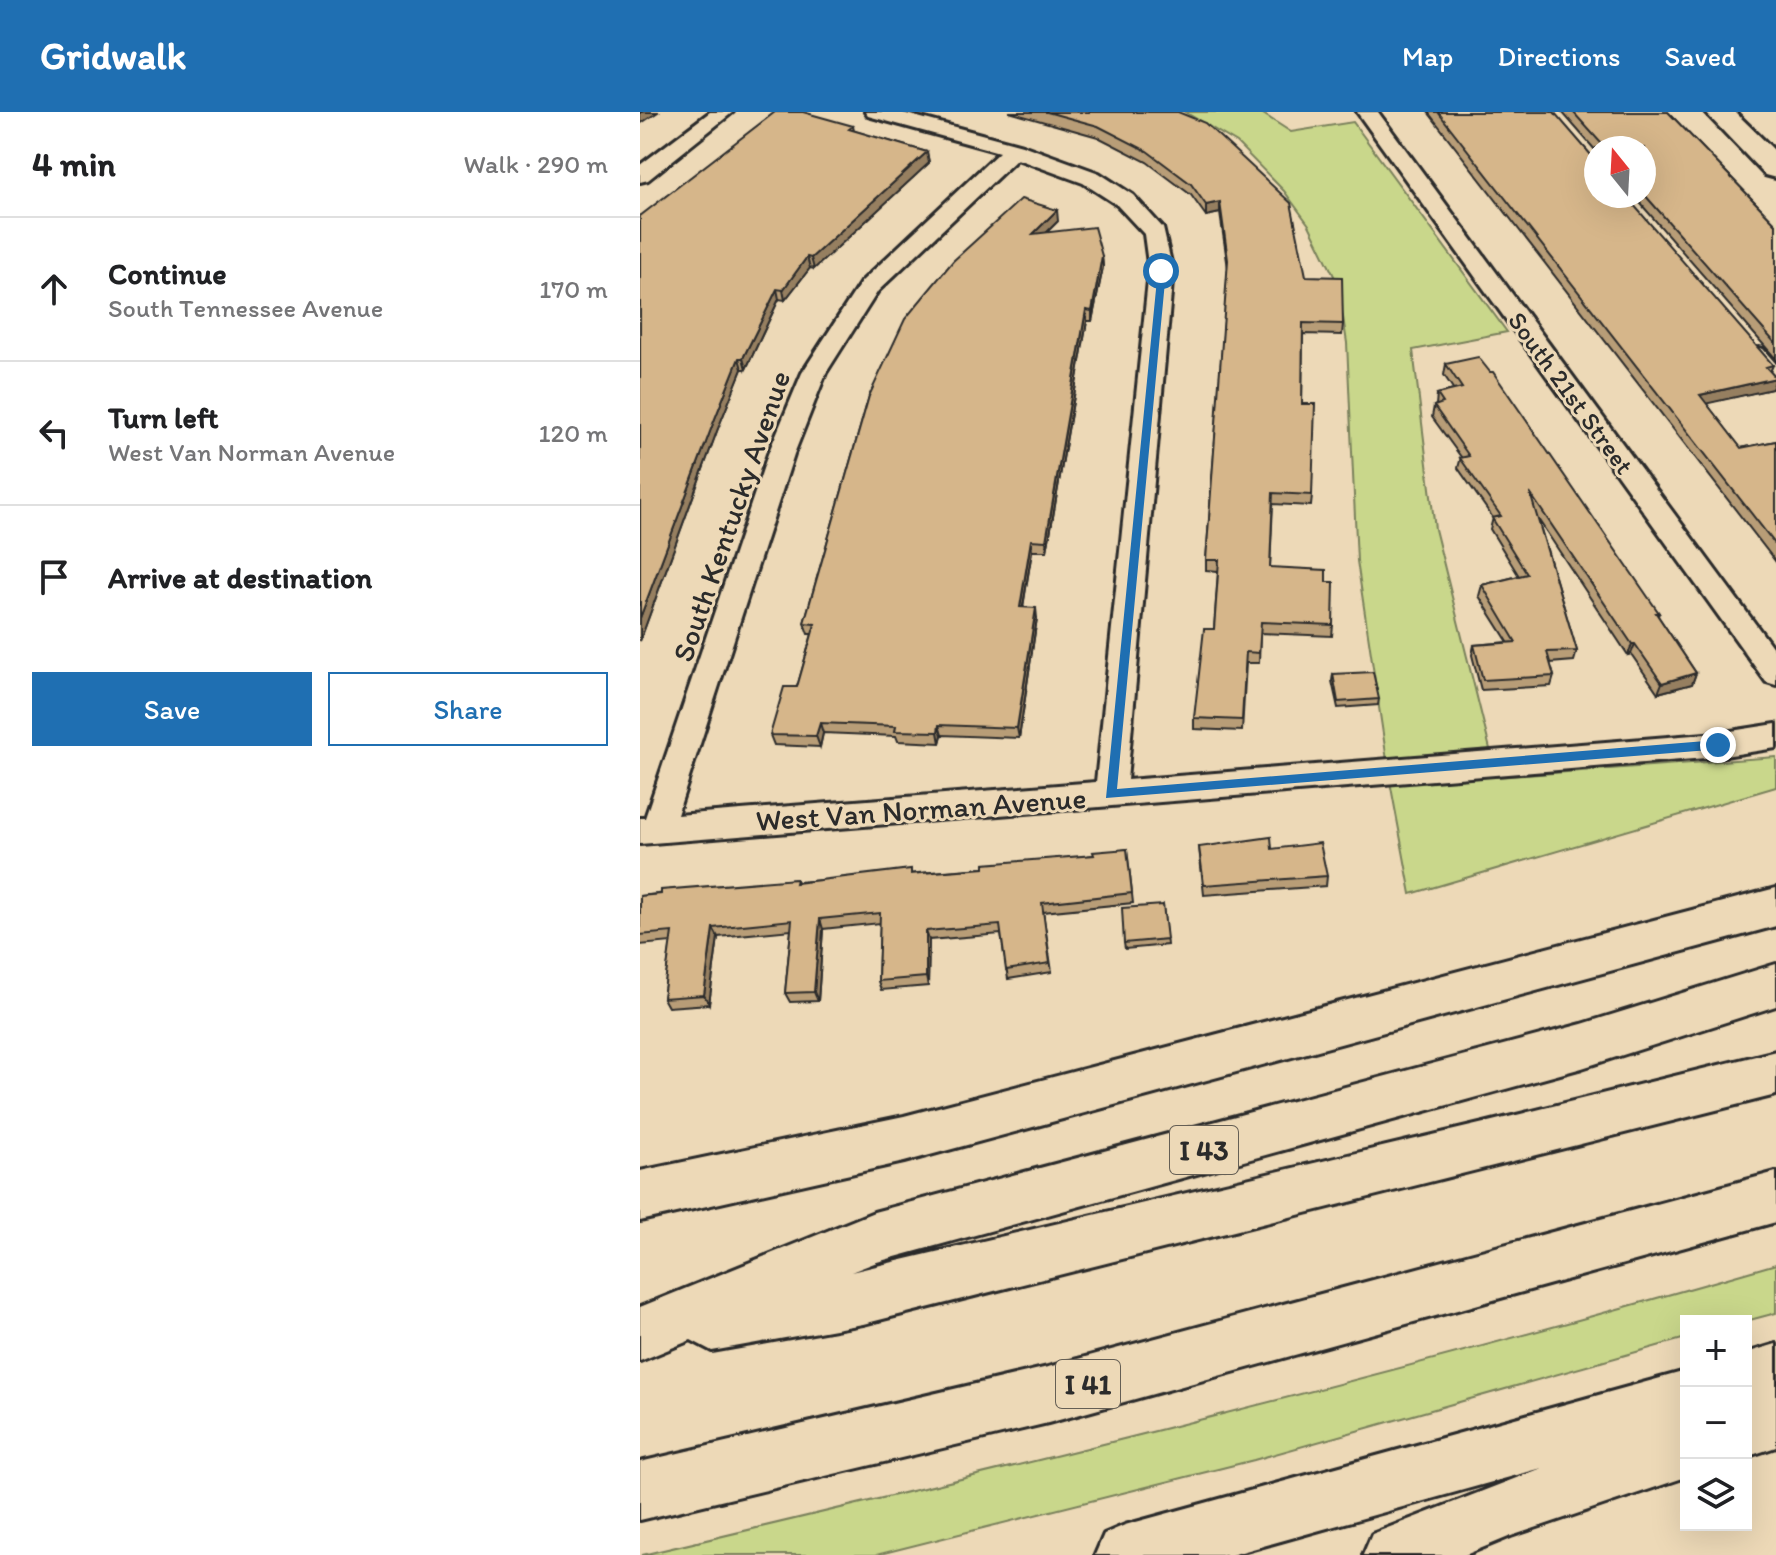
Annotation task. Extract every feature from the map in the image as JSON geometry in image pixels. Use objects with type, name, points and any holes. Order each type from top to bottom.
[{"type":"main road","points":[[1719,112],[1776,169]]},
{"type":"main road","points":[[1754,112],[1776,133]]},
{"type":"main road","points":[[640,1196],[904,1139],[1776,907]]},
{"type":"main road","name":"I 43","points":[[640,1335],[874,1237],[1582,1046],[1776,985]]},
{"type":"main road","points":[[640,1335],[863,1297],[1776,1073]]},
{"type":"main road","name":"I 41","points":[[640,1491],[1048,1395],[1776,1197]]},
{"type":"main road","points":[[1752,1379],[1776,1372]]},
{"type":"main road","points":[[1125,1555],[1680,1401]]},
{"type":"main road","points":[[1752,1427],[1776,1419]]},
{"type":"main road","points":[[1393,1555],[1511,1507],[1680,1450]]},
{"type":"street","points":[[640,175],[723,112]]},
{"type":"street","points":[[875,112],[1014,150],[1091,178],[1125,200],[1155,233],[1161,271],[1110,794]]},
{"type":"street","name":"South 21st Street","points":[[1367,112],[1776,674]]},
{"type":"street","name":"South Kentucky Avenue","points":[[649,830],[781,454],[814,373],[869,287],[1014,150]]},
{"type":"street","name":"West Van Norman Avenue","points":[[649,830],[1718,745],[1776,736]]},
{"type":"lane","points":[[1746,337],[1776,372]]},
{"type":"green space","points":[[1185,112],[1260,112],[1291,132],[1353,122],[1507,332],[1413,350],[1435,529],[1497,777],[1776,757],[1776,787],[1411,894],[1391,787],[1357,561],[1347,343],[1338,284],[1309,225],[1284,191],[1237,143]]},
{"type":"green space","points":[[1776,1264],[1776,1313],[1752,1319],[1752,1315],[1680,1315],[1680,1340],[1254,1460],[876,1555],[642,1555],[1211,1417]]},
{"type":"building","points":[[775,112],[803,112],[927,152],[811,258],[807,257],[783,290],[777,289],[743,358],[739,358],[640,618],[640,216]]},
{"type":"building","points":[[1047,112],[1178,112],[1205,123],[1291,203],[1306,276],[1342,277],[1343,324],[1303,323],[1302,404],[1315,404],[1312,495],[1273,493],[1270,567],[1326,570],[1326,582],[1334,582],[1333,625],[1261,622],[1259,653],[1246,652],[1242,720],[1194,718],[1204,629],[1214,629],[1219,560],[1206,560],[1228,260],[1220,202],[1206,205],[1191,184],[1147,151],[1098,126]]},
{"type":"building","points":[[1438,112],[1554,112],[1584,147],[1584,208],[1636,208],[1773,365],[1766,367],[1776,378],[1700,395],[1741,448],[1776,441],[1776,545]]},
{"type":"building","points":[[1573,112],[1668,112],[1776,224],[1776,344],[1656,208],[1656,136],[1595,136]]},
{"type":"building","points":[[1021,199],[1057,210],[1033,234],[1094,227],[1102,256],[1092,311],[1086,310],[1046,541],[1031,540],[1020,607],[1036,608],[1017,728],[939,725],[938,732],[895,731],[896,726],[820,723],[816,736],[770,735],[784,687],[797,687],[815,624],[804,623],[869,396],[905,319],[953,261]]},
{"type":"building","points":[[1478,357],[1493,372],[1659,613],[1656,613],[1696,673],[1662,683],[1530,493],[1577,651],[1547,652],[1554,676],[1483,680],[1474,645],[1516,642],[1482,585],[1527,574],[1492,518],[1501,516],[1460,458],[1469,456],[1434,406],[1443,403],[1437,394],[1462,388],[1446,364]]},
{"type":"building","points":[[1373,672],[1379,699],[1338,702],[1333,674]]},
{"type":"building","points":[[1271,837],[1272,849],[1320,843],[1327,876],[1204,885],[1199,847]]},
{"type":"building","points":[[1127,849],[1132,893],[1042,903],[1050,963],[1006,970],[1000,925],[926,931],[926,977],[878,981],[880,913],[820,919],[814,992],[785,993],[792,920],[713,928],[704,995],[663,998],[672,932],[640,935],[640,896],[661,894],[661,890],[796,879],[795,883],[911,869],[911,874],[984,868],[984,864],[1094,855],[1093,852]]},
{"type":"building","points":[[1163,905],[1167,939],[1124,943],[1122,908]]},
{"type":"route","points":[[1161,271],[1110,794],[1718,745]]}]
